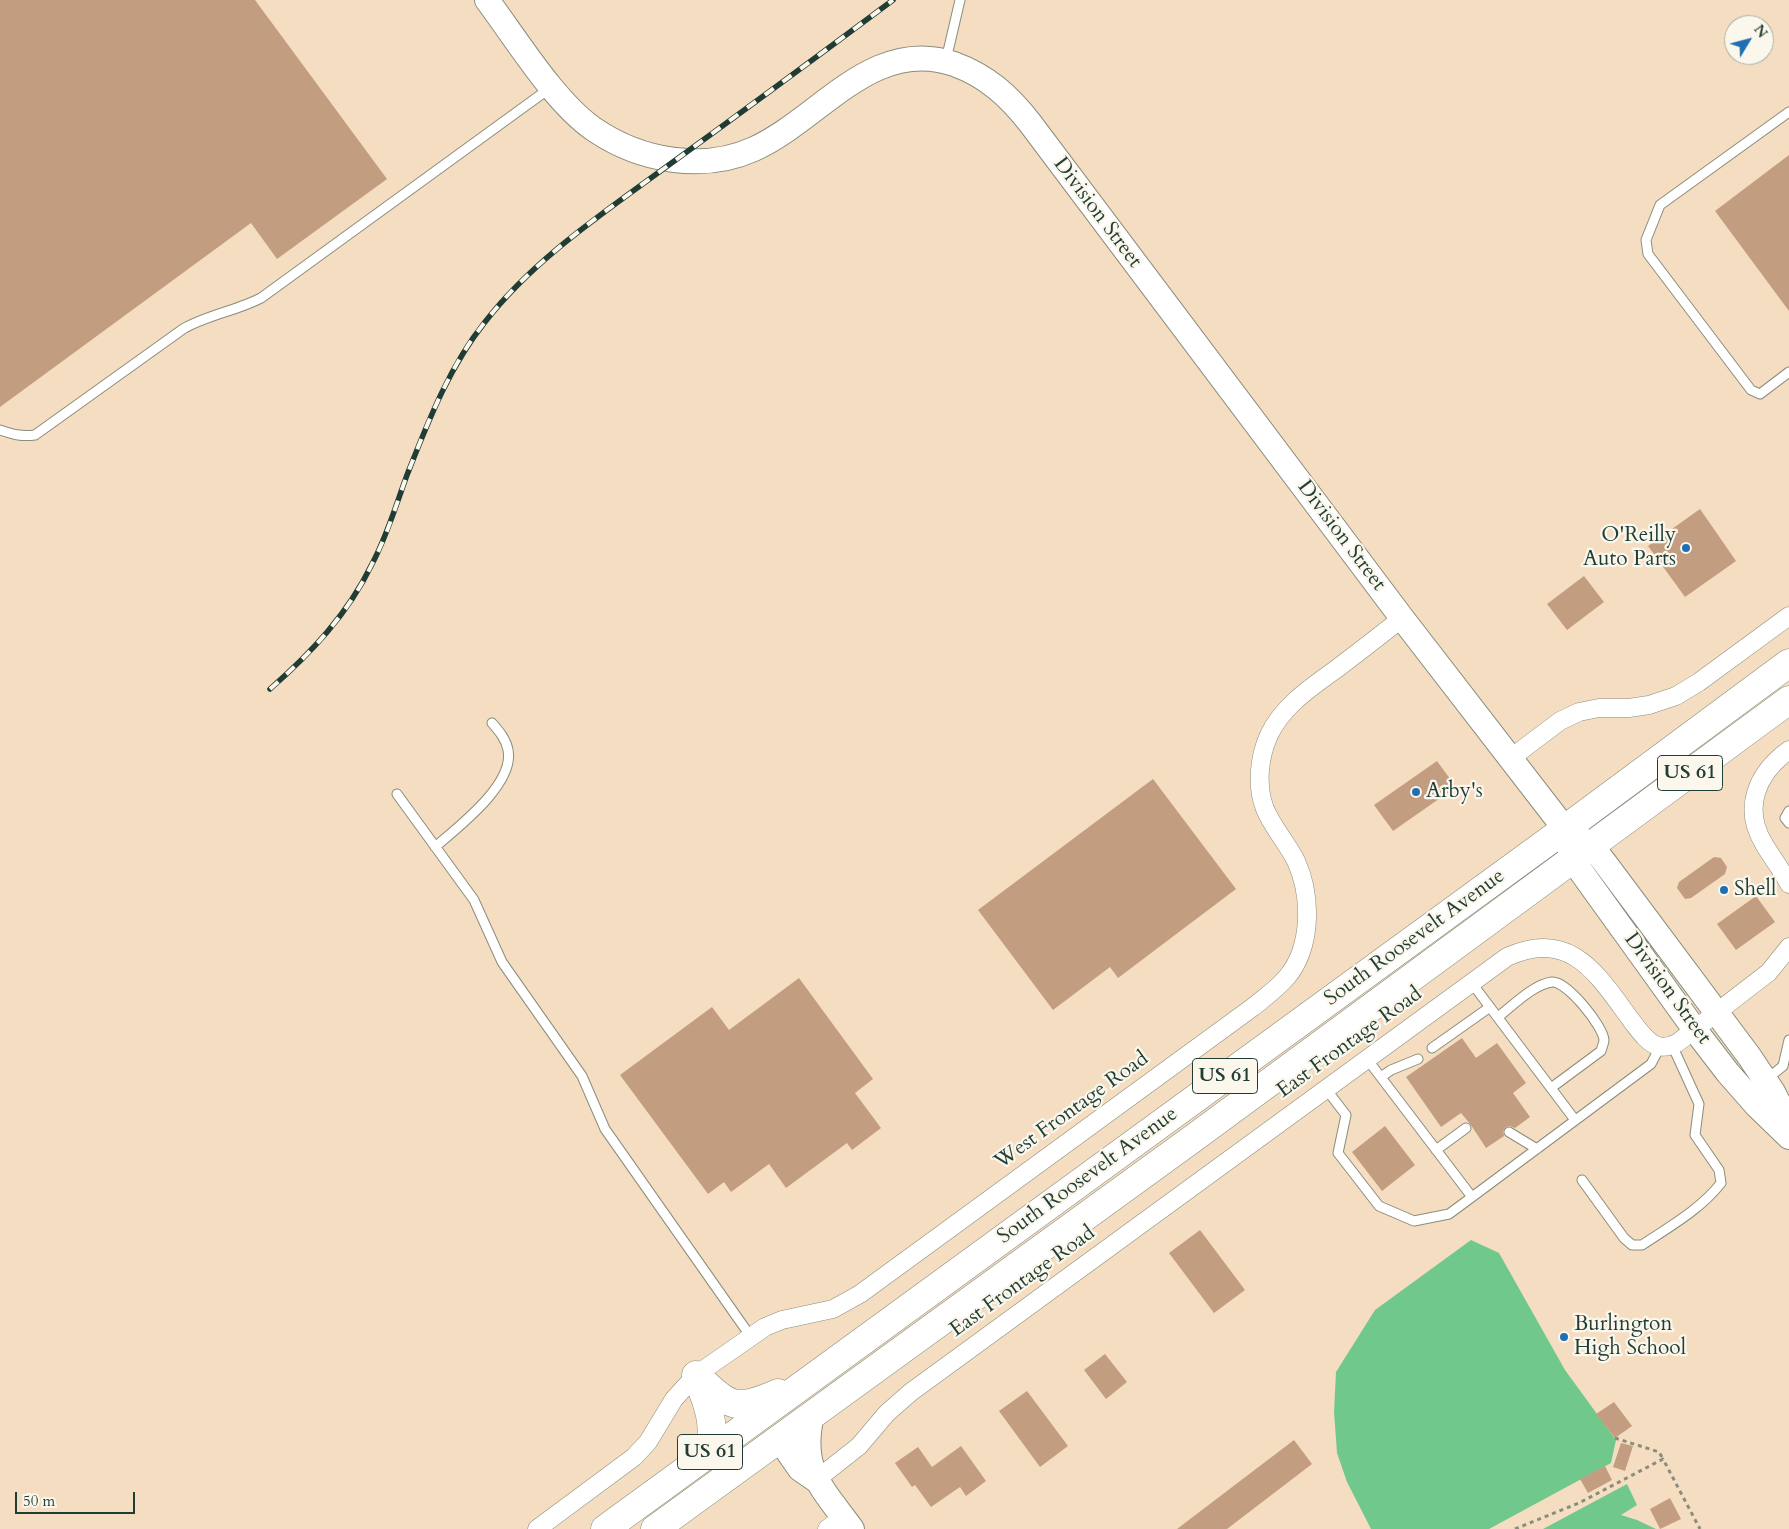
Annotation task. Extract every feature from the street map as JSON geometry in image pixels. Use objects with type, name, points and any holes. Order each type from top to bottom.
[{"type":"highway","name":"South Roosevelt Avenue","points":[[605,1529],[1789,663]]},
{"type":"highway","name":"South Roosevelt Avenue","points":[[655,1529],[1187,1142],[1789,700]]},
{"type":"highway","points":[[779,1439],[779,1428],[786,1414],[886,1324]]},
{"type":"highway","points":[[696,1375],[717,1395],[729,1403],[747,1405],[758,1402],[816,1375]]},
{"type":"highway","points":[[696,1375],[705,1396],[712,1423],[708,1454]]},
{"type":"highway","points":[[692,1502],[732,1461],[739,1442],[738,1432],[725,1406],[717,1395]]},
{"type":"street","name":"Division Street","points":[[487,0],[551,87],[589,126],[624,146],[643,154],[676,161],[716,160],[748,151],[764,144],[856,81],[885,64],[902,60],[914,59],[945,62],[971,71],[990,82],[1007,96],[1402,618],[1565,828],[1695,1030],[1745,1093],[1789,1137]]},
{"type":"street","points":[[1511,758],[1568,716],[1599,708],[1642,706],[1661,702],[1676,696],[1699,682],[1789,616]]},
{"type":"street","name":"West Frontage Road","points":[[537,1529],[634,1457],[648,1442],[674,1399],[696,1375],[772,1323],[833,1310],[860,1294],[1253,1007],[1286,978],[1297,960],[1304,938],[1306,900],[1301,873],[1272,823],[1263,802],[1259,780],[1264,748],[1273,727],[1287,708],[1402,618]]},
{"type":"street","points":[[1787,754],[1770,766],[1762,778],[1756,790],[1754,819],[1763,843],[1789,884]]},
{"type":"street","name":"Division Street","points":[[1582,852],[1718,1012],[1765,1080],[1789,1123]]},
{"type":"street","name":"East Frontage Road","points":[[816,1480],[853,1452],[892,1407],[911,1392],[1507,957],[1536,947],[1547,947],[1562,951],[1590,967],[1651,1042],[1666,1046]]},
{"type":"street","points":[[1666,1046],[1695,1030],[1769,972],[1788,952]]},
{"type":"street","points":[[812,1415],[808,1428],[808,1448],[816,1480],[840,1525]]},
{"type":"street","points":[[779,1439],[800,1469],[816,1480]]},
{"type":"lane","points":[[945,62],[960,0]]},
{"type":"lane","points":[[0,430],[15,435],[34,435],[183,329],[199,320],[261,298],[551,87]]},
{"type":"lane","points":[[1789,112],[1660,205],[1646,240],[1648,254],[1751,390],[1760,394],[1789,372]]},
{"type":"lane","points":[[435,847],[480,807],[492,794],[502,777],[508,762],[508,751],[505,740],[492,723]]},
{"type":"lane","points":[[397,794],[474,900],[502,962],[582,1076],[605,1130],[751,1337]]},
{"type":"lane","points":[[1789,811],[1786,818],[1789,823]]},
{"type":"lane","points":[[1472,982],[1575,1120]]},
{"type":"lane","points":[[1498,1017],[1540,985],[1554,982],[1564,986],[1583,1006],[1602,1033],[1604,1041],[1601,1051],[1551,1088]]},
{"type":"lane","points":[[1432,1048],[1490,1007]]},
{"type":"lane","points":[[1765,1080],[1783,1066],[1789,1040]]},
{"type":"lane","points":[[1326,1089],[1346,1115],[1338,1153],[1379,1206],[1414,1222],[1449,1214],[1472,1198],[1651,1064],[1666,1046],[1699,1104],[1695,1135],[1719,1170],[1721,1182],[1715,1190],[1692,1210],[1642,1245],[1632,1245],[1624,1238],[1582,1180]]},
{"type":"lane","points":[[1367,1059],[1472,1198]]},
{"type":"lane","points":[[1381,1077],[1391,1070],[1418,1059]]},
{"type":"lane","points":[[1436,1150],[1466,1128]]},
{"type":"lane","points":[[1509,1132],[1537,1149]]},
{"type":"path","points":[[1615,1438],[1659,1452],[1700,1529]]},
{"type":"path","points":[[1515,1529],[1579,1503],[1663,1459]]},
{"type":"green space","points":[[1471,1240],[1499,1253],[1565,1370],[1616,1440],[1611,1463],[1489,1529],[1371,1529],[1347,1482],[1337,1453],[1334,1412],[1336,1372],[1375,1310]]},
{"type":"green space","points":[[1627,1484],[1637,1505],[1621,1515],[1656,1529],[1543,1529]]},
{"type":"building","points":[[0,0],[255,0],[387,179],[277,259],[251,223],[0,407]]},
{"type":"building","points":[[1789,155],[1789,311],[1715,211]]},
{"type":"building","points":[[1700,509],[1736,561],[1685,597],[1648,546]]},
{"type":"building","points":[[1584,576],[1604,602],[1567,630],[1547,604]]},
{"type":"building","points":[[1437,761],[1456,787],[1393,831],[1374,805]]},
{"type":"building","points":[[1153,779],[1236,889],[1118,978],[1110,967],[1053,1010],[978,910]]},
{"type":"building","points":[[1714,857],[1721,858],[1727,867],[1725,874],[1691,898],[1685,899],[1677,888],[1679,882]]},
{"type":"building","points":[[1756,896],[1775,922],[1736,950],[1717,924]]},
{"type":"building","points":[[799,978],[873,1079],[855,1093],[881,1128],[852,1150],[847,1143],[786,1188],[769,1164],[731,1192],[724,1182],[708,1194],[620,1075],[712,1007],[729,1030]]},
{"type":"building","points":[[1462,1038],[1476,1058],[1497,1043],[1526,1083],[1513,1093],[1530,1117],[1515,1128],[1506,1127],[1503,1131],[1504,1136],[1486,1148],[1461,1113],[1441,1127],[1406,1077]]},
{"type":"building","points":[[1385,1126],[1415,1165],[1382,1191],[1352,1152]]},
{"type":"building","points":[[1200,1230],[1245,1290],[1214,1313],[1169,1253]]},
{"type":"building","points":[[1105,1354],[1127,1382],[1106,1399],[1084,1370]]},
{"type":"building","points":[[1027,1391],[1068,1446],[1040,1467],[999,1411]]},
{"type":"building","points":[[1614,1402],[1632,1426],[1615,1438],[1596,1414]]},
{"type":"building","points":[[1294,1440],[1312,1464],[1227,1529],[1177,1529]]},
{"type":"building","points":[[1621,1443],[1633,1446],[1625,1471],[1613,1467]]},
{"type":"building","points":[[961,1446],[986,1481],[966,1496],[960,1487],[931,1507],[915,1485],[912,1487],[895,1463],[918,1447],[932,1467]]},
{"type":"building","points":[[1605,1466],[1612,1480],[1588,1493],[1580,1479]]},
{"type":"building","points":[[1670,1498],[1681,1519],[1660,1529],[1650,1509]]},
{"type":"railway","points":[[270,689],[314,647],[352,600],[382,542],[423,435],[450,376],[472,339],[504,299],[570,238],[893,0]]},
{"type":"place","name":"O'Reilly Auto Parts","points":[[1686,548]]},
{"type":"place","name":"Arby's","points":[[1416,792]]},
{"type":"place","name":"Shell","points":[[1724,890]]},
{"type":"place","name":"Burlington High School","points":[[1564,1337]]}]
